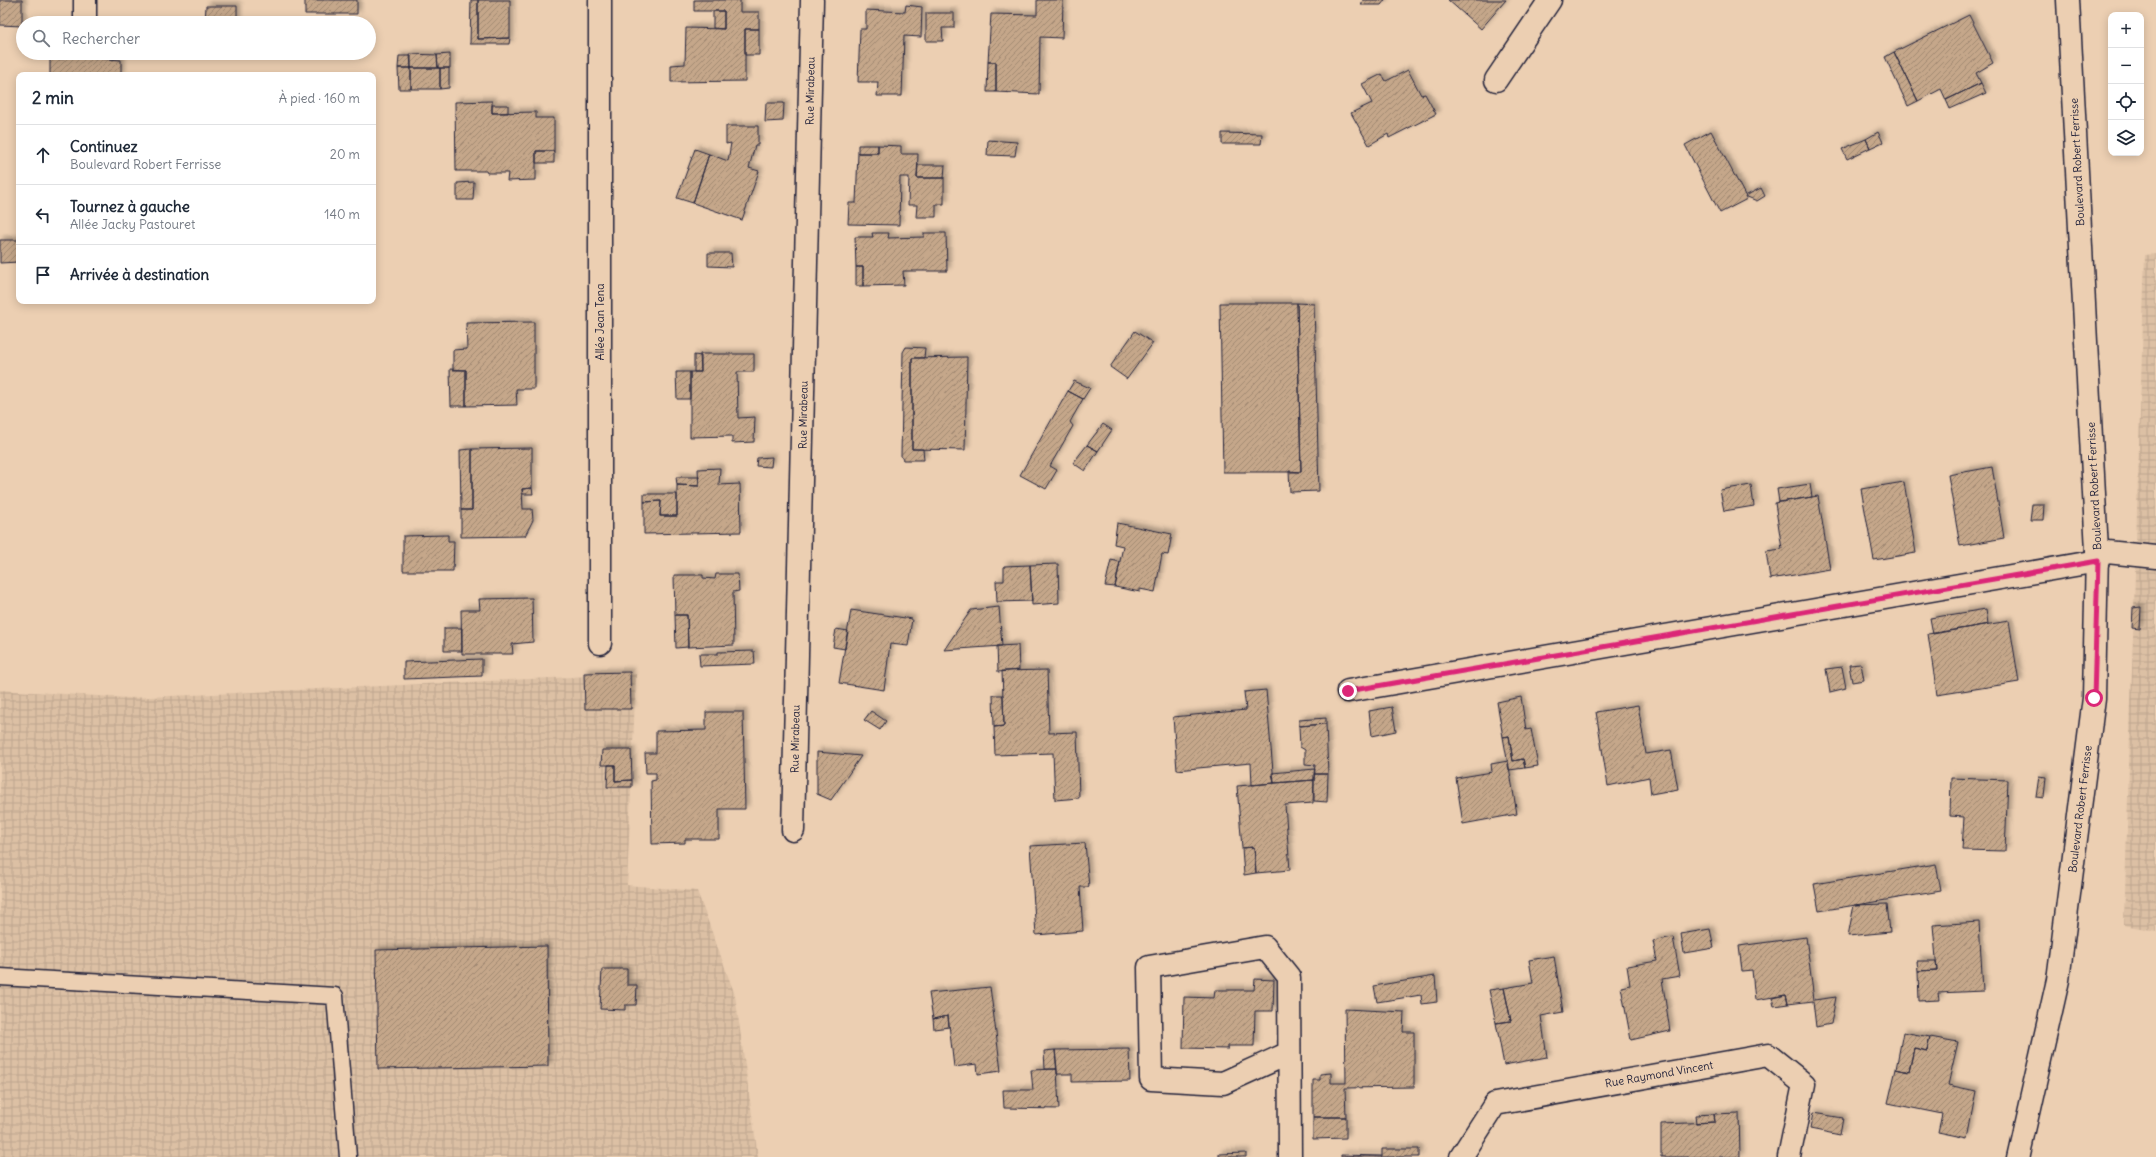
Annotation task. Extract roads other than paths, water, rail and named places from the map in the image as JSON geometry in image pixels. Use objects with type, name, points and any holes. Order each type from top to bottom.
[{"type":"street","name":"Allée Jean Tena","points":[[600,0],[600,643]]},
{"type":"street","name":"Rue Mirabeau","points":[[793,830],[812,0]]},
{"type":"street","points":[[1496,80],[1550,0]]},
{"type":"street","name":"Boulevard Robert Ferrisse","points":[[2018,1157],[2058,980],[2094,698],[2098,556],[2068,0]]},
{"type":"street","points":[[1348,691],[2098,556],[2156,557]]},
{"type":"street","points":[[1289,1053],[1223,1083],[1151,1079],[1149,967],[1265,947],[1289,977],[1290,1157]]},
{"type":"street","name":"Rue Raymond Vincent","points":[[1461,1157],[1495,1104],[1768,1055],[1804,1084],[1789,1157]]},
{"type":"lane","points":[[0,977],[335,996],[348,1157]]}]
